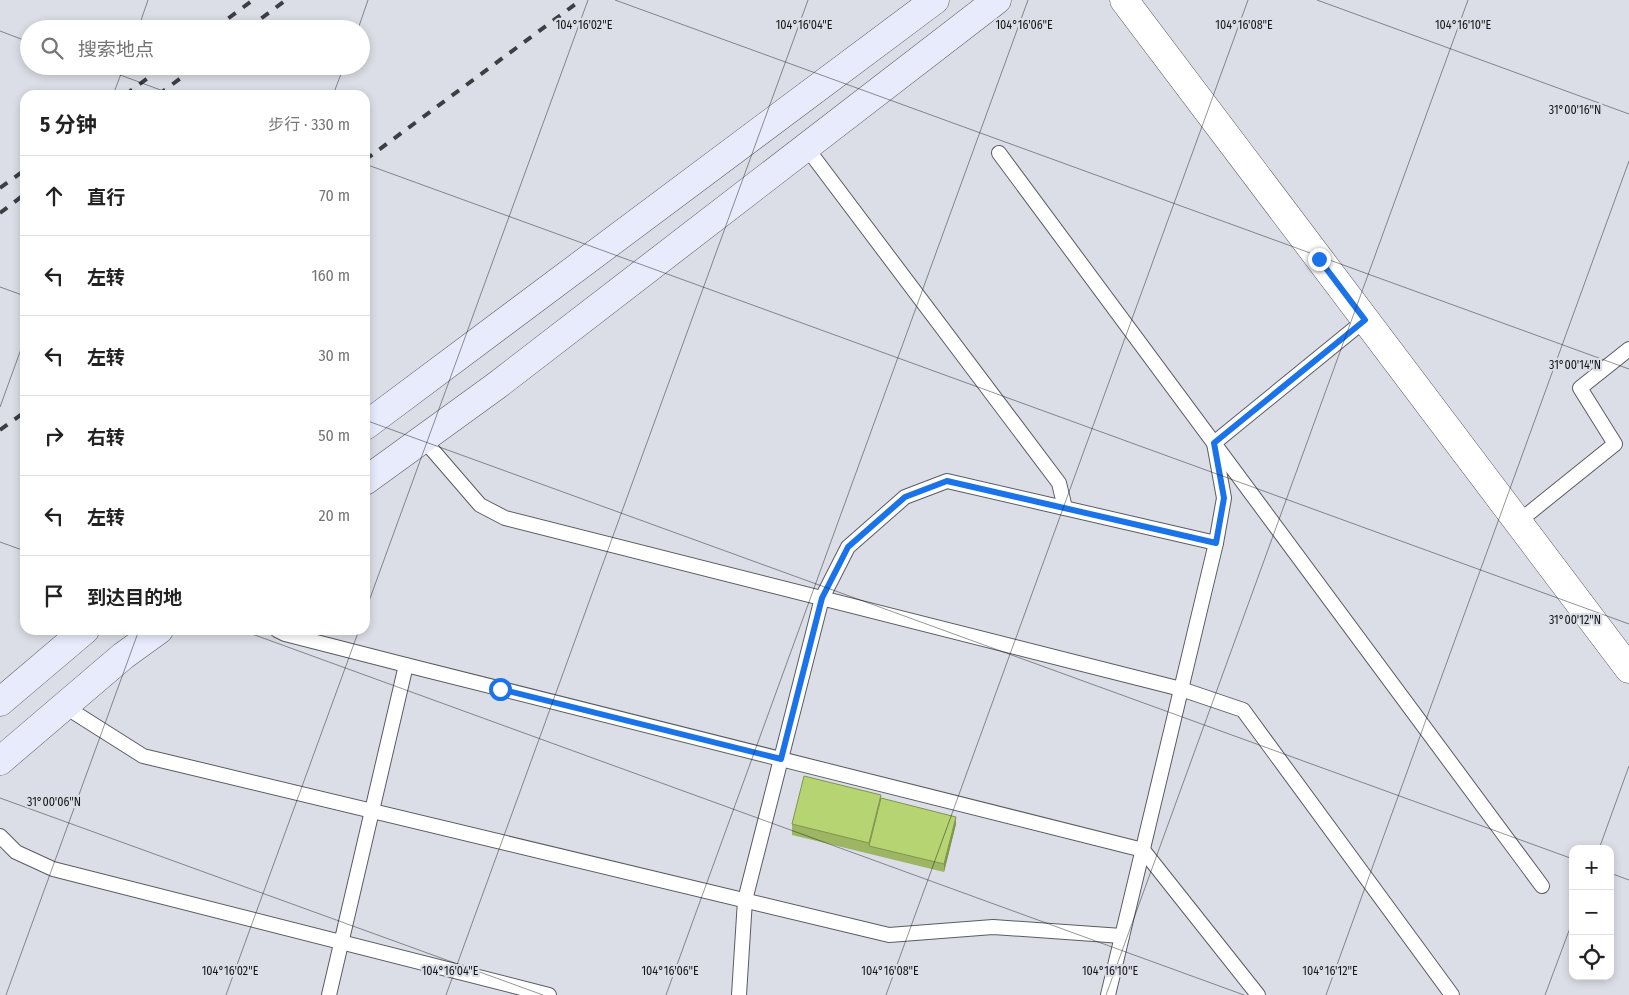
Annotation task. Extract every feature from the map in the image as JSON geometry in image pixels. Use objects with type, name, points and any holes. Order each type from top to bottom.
[{"type":"main road","points":[[370,422],[935,0]]},
{"type":"main road","points":[[370,477],[496,386],[997,0]]},
{"type":"main road","points":[[0,702],[79,635]]},
{"type":"main road","points":[[0,761],[123,656],[152,635]]},
{"type":"street","points":[[1124,0],[1629,669]]},
{"type":"lane","points":[[806,147],[1059,483],[1065,508]]},
{"type":"lane","points":[[999,153],[1542,886]]},
{"type":"lane","points":[[1214,443],[1365,320]]},
{"type":"lane","points":[[1518,522],[1615,444],[1580,388],[1629,349]]},
{"type":"lane","points":[[423,439],[480,505],[505,518],[1181,689],[1243,710],[1452,995]]},
{"type":"lane","points":[[1108,995],[1216,543],[1224,498],[1214,443]]},
{"type":"lane","points":[[740,995],[746,900],[822,598],[848,547],[905,497],[947,481],[1216,543]]},
{"type":"lane","points":[[289,635],[1143,850],[1258,995]]},
{"type":"lane","points":[[329,995],[406,665]]},
{"type":"lane","points":[[64,706],[143,756],[889,935],[993,927],[1122,936]]},
{"type":"lane","points":[[0,836],[16,852],[53,869],[549,995]]},
{"type":"building","points":[[804,776],[881,795],[869,843],[792,824]]},
{"type":"building","points":[[881,798],[956,817],[944,864],[869,846]]},
{"type":"railway","points":[[226,20],[253,0]]},
{"type":"railway","points":[[259,20],[286,0]]},
{"type":"railway","points":[[370,156],[581,0]]},
{"type":"railway","points":[[132,90],[152,75]]},
{"type":"railway","points":[[165,90],[185,75]]},
{"type":"railway","points":[[0,188],[20,174]]},
{"type":"railway","points":[[0,213],[20,198]]},
{"type":"railway","points":[[0,430],[20,416]]},
{"type":"route","points":[[500,689],[781,759],[822,598],[848,547],[905,497],[947,481],[1216,543],[1224,498],[1214,443],[1236,423],[1365,320],[1319,259]]}]
